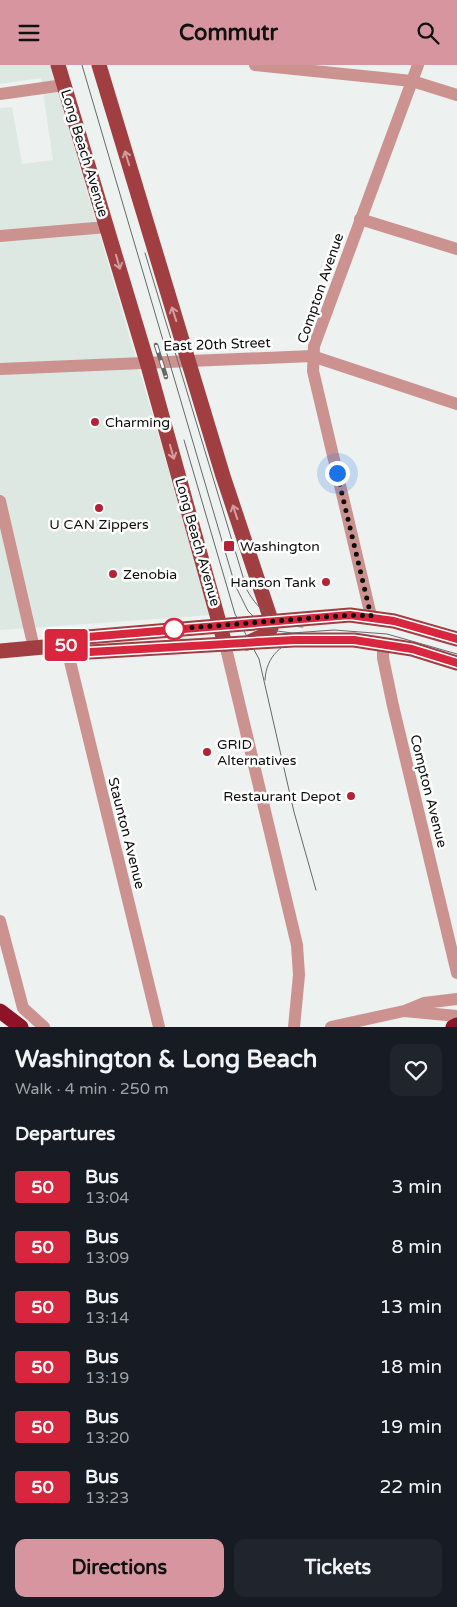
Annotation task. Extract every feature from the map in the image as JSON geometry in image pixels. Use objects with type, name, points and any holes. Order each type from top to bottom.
[{"type":"highway","points":[[0,1011],[18,1025]]},
{"type":"main road","name":"Long Beach Avenue","points":[[58,65],[147,361],[225,644]]},
{"type":"main road","points":[[99,65],[223,477],[269,614],[271,628],[267,634],[246,643]]},
{"type":"main road","points":[[0,651],[66,645],[87,637],[221,624],[269,614],[371,616],[457,639]]},
{"type":"main road","points":[[66,645],[90,652],[246,643],[354,640],[383,644],[457,663]]},
{"type":"street","points":[[255,65],[412,81],[457,95]]},
{"type":"street","name":"Compton Avenue","points":[[371,616],[313,371],[312,356],[314,345],[418,65]]},
{"type":"street","points":[[0,94],[64,85]]},
{"type":"street","points":[[360,219],[457,249]]},
{"type":"street","points":[[0,236],[108,227]]},
{"type":"street","name":"East 20th Street","points":[[0,369],[147,361],[312,356],[457,403]]},
{"type":"street","points":[[0,501],[34,649]]},
{"type":"street","name":"Long Beach Avenue","points":[[225,644],[297,945],[299,975],[294,1027]]},
{"type":"street","name":"Compton Avenue","points":[[383,644],[383,658],[393,706],[456,955],[457,973]]},
{"type":"street","name":"Staunton Avenue","points":[[66,645],[159,1027]]},
{"type":"street","points":[[0,921],[23,1008],[44,1027]]},
{"type":"street","points":[[330,1027],[404,1011],[424,1003],[457,999]]},
{"type":"street","points":[[404,1011],[457,1016]]},
{"type":"shaded area","points":[[0,65],[50,65],[211,615],[0,630],[0,108],[12,107],[22,164],[53,160],[41,78],[0,84]]},
{"type":"tram line","points":[[82,65],[235,585],[248,611],[258,621],[277,631],[292,633],[334,630],[387,634],[457,654]]},
{"type":"tram line","points":[[145,253],[247,590],[257,605],[277,621],[303,627]]},
{"type":"tram line","points":[[184,440],[235,614],[259,659],[294,812],[316,890]]},
{"type":"tram line","points":[[265,680],[268,664],[272,657],[282,647],[304,637]]},
{"type":"railway","points":[[156,345],[166,377]]},
{"type":"bus line","name":"50","points":[[457,639],[394,621],[371,616],[350,615],[221,624],[87,637],[66,645],[90,652],[294,640],[354,640],[412,649],[457,663]]},
{"type":"place","name":"Charming","points":[[95,422]]},
{"type":"place","name":"U CAN Zippers","points":[[99,508]]},
{"type":"place","name":"Washington","points":[[229,546]]},
{"type":"place","name":"Zenobia","points":[[113,574]]},
{"type":"place","name":"Hanson Tank","points":[[326,582]]},
{"type":"place","name":"GRID Alternatives","points":[[207,752]]},
{"type":"place","name":"Restaurant Depot","points":[[351,796]]},
{"type":"route","points":[[174,629],[350,615],[371,616],[337,473]]}]
